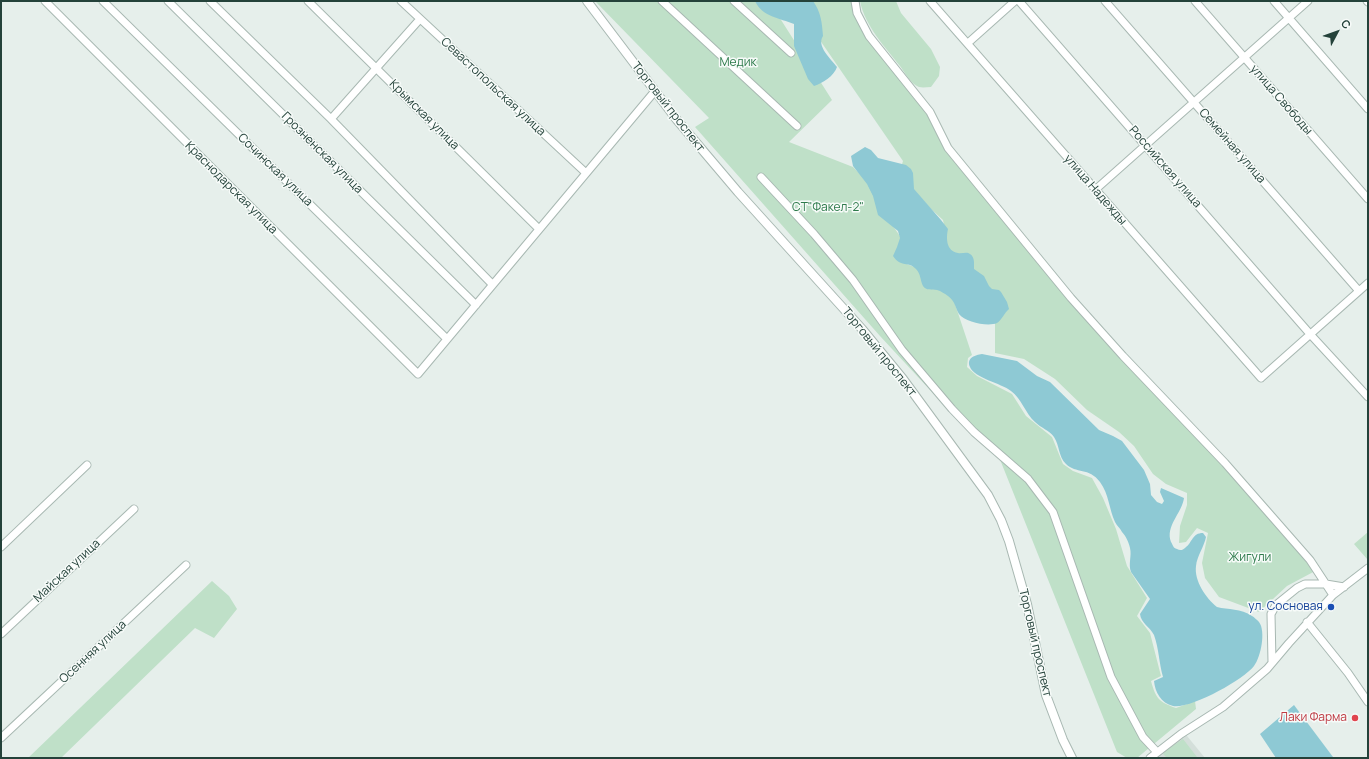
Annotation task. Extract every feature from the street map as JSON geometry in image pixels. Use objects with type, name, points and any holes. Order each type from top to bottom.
[{"type":"street","name":"Краснодарская улица","points":[[45,1],[418,374],[447,339]]},
{"type":"street","name":"Сочинская улица","points":[[103,1],[447,339]]},
{"type":"street","name":"Грозненская улица","points":[[168,1],[476,305]]},
{"type":"street","points":[[210,1],[331,119],[492,284]]},
{"type":"street","name":"Крымская улица","points":[[308,1],[539,229]]},
{"type":"street","name":"Севастопольская улица","points":[[402,1],[586,173]]},
{"type":"street","name":"Торговый проспект","points":[[587,1],[676,120],[729,182],[862,329],[907,384],[988,495],[1001,520],[1009,541],[1027,604],[1046,695],[1063,740],[1072,758]]},
{"type":"street","points":[[662,1],[797,126]]},
{"type":"street","points":[[734,1],[791,53]]},
{"type":"street","points":[[855,1],[857,13],[869,36],[930,112],[948,148],[1071,298],[1123,356],[1230,468],[1310,560],[1333,595]]},
{"type":"street","name":"улица Надежды","points":[[930,1],[1261,378],[1310,334]]},
{"type":"street","points":[[968,43],[1015,1]]},
{"type":"street","name":"Российская улица","points":[[1019,1],[1310,334],[1368,397]]},
{"type":"street","name":"Семейная улица","points":[[1105,1],[1359,291]]},
{"type":"street","name":"улица Свободы","points":[[1195,1],[1368,199]]},
{"type":"street","points":[[1274,1],[1368,109]]},
{"type":"street","points":[[1095,190],[1308,1]]},
{"type":"street","points":[[331,119],[420,19]]},
{"type":"street","points":[[447,339],[655,92]]},
{"type":"street","points":[[761,177],[814,234],[853,280],[902,350],[952,409],[974,432],[1028,479],[1053,512],[1111,677],[1143,737],[1157,752]]},
{"type":"street","points":[[1310,334],[1368,283]]},
{"type":"street","points":[[1,547],[87,465]]},
{"type":"street","name":"Майская улица","points":[[1,634],[134,509]]},
{"type":"street","name":"Осенняя улица","points":[[1,738],[186,565]]},
{"type":"street","points":[[1150,758],[1182,734],[1223,707],[1267,669],[1307,622],[1333,595],[1368,568]]},
{"type":"street","points":[[1272,662],[1271,614],[1276,605],[1297,588],[1305,584],[1326,584],[1344,587]]},
{"type":"street","points":[[1307,622],[1348,673],[1368,702]]},
{"type":"shaded area","points":[[1183,731],[1205,758],[1151,758]]},
{"type":"green space","name":"СТ\"Факел-2\"","points":[[595,1],[769,1],[832,100],[789,142],[853,167],[862,176],[875,191],[893,226],[904,242],[904,263],[917,268],[950,289],[972,355],[968,358],[967,367],[977,376],[1012,394],[1026,416],[1052,437],[1063,464],[1073,471],[1092,478],[1103,498],[1116,529],[1127,566],[1147,598],[1137,616],[1150,633],[1161,676],[1151,681],[1155,692],[1162,702],[1176,708],[1195,701],[1196,709],[1137,758],[1127,758],[1117,752],[999,457],[956,418],[880,336],[695,127],[709,118]]},
{"type":"green space","name":"Жигули","points":[[793,1],[858,1],[860,11],[873,35],[901,71],[952,148],[1075,298],[1317,570],[1287,586],[1259,612],[1219,597],[1205,578],[1202,563],[1208,533],[1197,528],[1186,542],[1179,543],[1180,526],[1187,505],[1187,493],[1166,484],[1153,474],[1134,446],[1119,432],[1087,410],[1055,379],[1024,359],[995,353],[995,320],[990,289],[950,251],[943,242],[945,230],[943,220],[899,174],[903,161]]},
{"type":"green space","points":[[860,1],[896,1],[901,13],[931,49],[940,67],[939,76],[931,87],[916,86],[908,78],[871,28],[866,19]]},
{"type":"green space","points":[[1368,532],[1368,558],[1367,559],[1354,544]]},
{"type":"green space","points":[[212,581],[229,596],[237,609],[214,638],[195,628],[61,758],[28,758]]},
{"type":"green space","points":[[1183,739],[1197,757],[1196,758],[1167,758],[1163,754],[1165,751]]},
{"type":"water","points":[[755,1],[813,1],[821,18],[823,36],[821,44],[837,67],[831,76],[814,86],[808,79],[794,46],[794,24],[767,14]]},
{"type":"water","points":[[865,147],[871,150],[878,158],[906,165],[911,169],[913,173],[914,189],[948,229],[947,240],[951,250],[960,253],[969,253],[972,255],[974,269],[984,276],[992,289],[999,290],[1001,292],[1007,302],[1009,309],[999,322],[993,324],[983,324],[962,317],[959,314],[954,302],[950,298],[938,290],[924,288],[919,273],[916,269],[911,265],[896,260],[893,256],[900,238],[898,231],[878,215],[873,196],[867,184],[853,166],[851,156]]},
{"type":"water","points":[[982,354],[1017,361],[1037,376],[1050,382],[1099,430],[1122,441],[1144,470],[1150,484],[1151,495],[1157,502],[1162,504],[1164,501],[1160,492],[1161,488],[1184,498],[1183,504],[1170,530],[1171,542],[1173,546],[1178,550],[1182,550],[1188,546],[1197,534],[1203,533],[1206,537],[1196,566],[1197,577],[1202,589],[1217,607],[1239,610],[1248,613],[1259,622],[1261,626],[1261,650],[1257,662],[1248,672],[1228,686],[1192,703],[1181,706],[1173,706],[1162,700],[1157,693],[1154,681],[1163,677],[1156,640],[1152,632],[1142,620],[1140,614],[1150,599],[1131,572],[1129,544],[1125,535],[1115,522],[1103,487],[1096,477],[1087,472],[1074,469],[1063,461],[1054,437],[1037,424],[1015,394],[1007,388],[972,371],[969,364],[970,359],[974,356]]},
{"type":"water","points":[[1294,705],[1333,757],[1276,758],[1260,734]]},
{"type":"place","name":"ул. Сосновая","points":[[1331,607]]},
{"type":"place","name":"Лаки Фарма","points":[[1355,718]]},
{"type":"park label","name":"Медик","points":[[738,63]]}]
